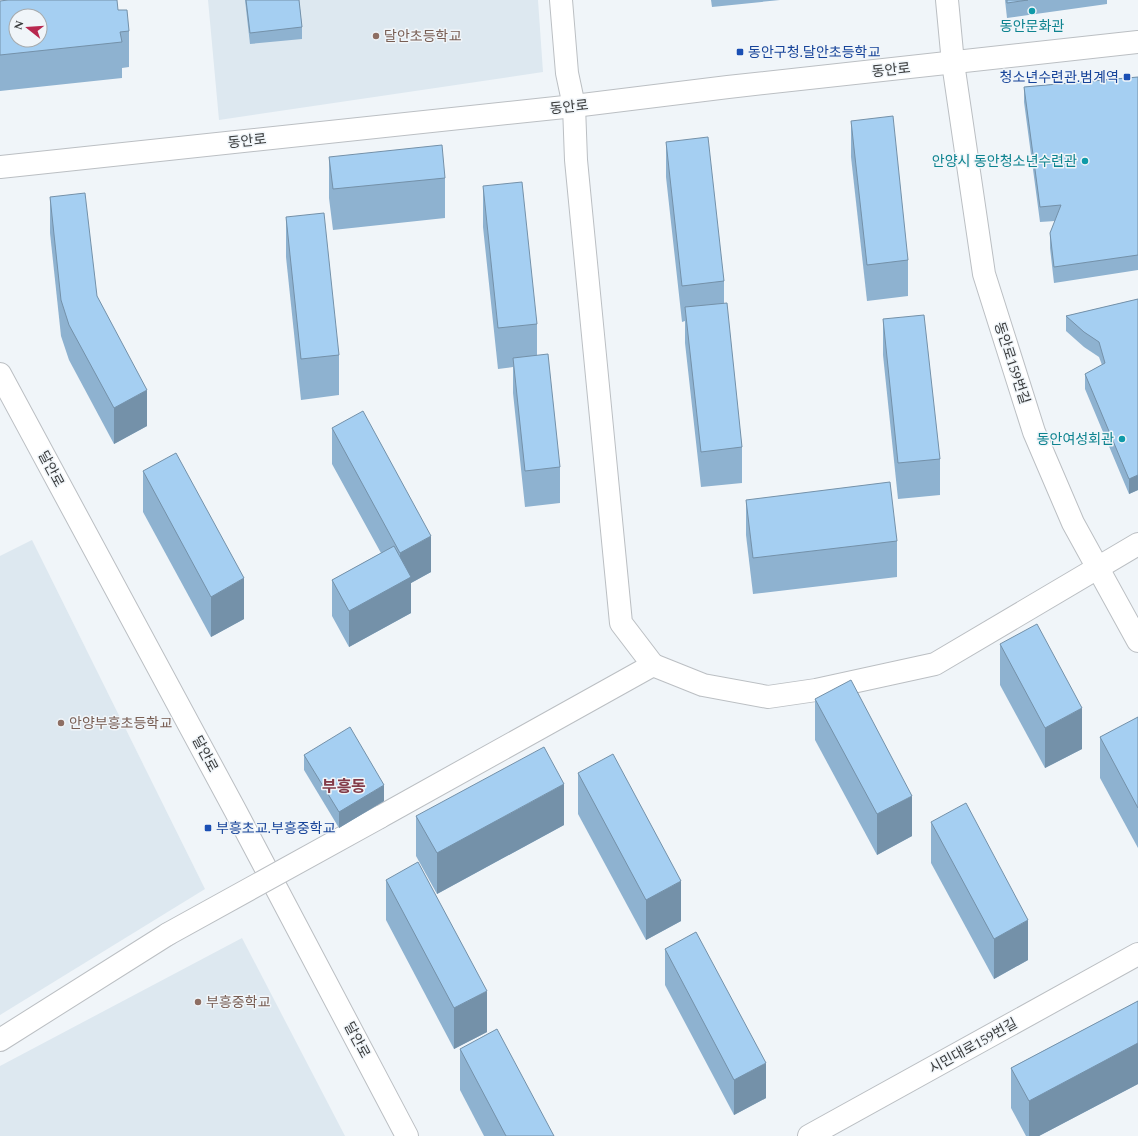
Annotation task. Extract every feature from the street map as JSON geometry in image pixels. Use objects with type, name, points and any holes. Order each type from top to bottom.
[{"type":"street","points":[[561,0],[567,72],[574,106],[576,160],[621,623],[653,665],[703,685],[768,697],[816,690],[877,678],[935,664],[1138,544]]},
{"type":"street","name":"동안로159번길","points":[[947,0],[953,63],[984,274],[1034,432],[1073,523],[1138,640]]},
{"type":"street","name":"동안로","points":[[0,166],[574,106],[728,87],[1138,42]]},
{"type":"street","name":"달안로","points":[[0,374],[246,831],[407,1136]]},
{"type":"street","points":[[0,1040],[168,934],[653,665]]},
{"type":"street","name":"시민대로159번길","points":[[809,1136],[1138,954]]},
{"type":"shaded area","name":"달안초등학교","points":[[208,0],[538,0],[543,72],[219,120]]},
{"type":"shaded area","name":"안양부흥초등학교","points":[[32,540],[205,889],[0,1015],[0,556]]},
{"type":"shaded area","name":"부흥중학교","points":[[242,938],[345,1136],[0,1136],[0,1066]]},
{"type":"building","points":[[117,0],[118,10],[127,10],[129,31],[120,32],[122,42],[0,55],[0,1]]},
{"type":"building","points":[[246,0],[299,0],[302,27],[250,33]]},
{"type":"building","points":[[1007,0],[1028,0],[1007,3]]},
{"type":"building","name":"안양시 동안청소년수련관","points":[[1138,77],[1138,255],[1054,267],[1050,233],[1061,205],[1040,207],[1024,87]]},
{"type":"building","points":[[893,116],[908,260],[867,265],[851,121]]},
{"type":"building","points":[[708,137],[724,281],[682,286],[666,142]]},
{"type":"building","points":[[442,145],[445,178],[333,189],[329,157]]},
{"type":"building","points":[[522,182],[537,324],[498,328],[483,186]]},
{"type":"building","points":[[85,193],[97,296],[147,390],[114,408],[69,325],[61,300],[50,197]]},
{"type":"building","points":[[324,213],[339,355],[301,359],[286,217]]},
{"type":"building","name":"동안여성회관","points":[[1138,299],[1138,475],[1129,479],[1085,374],[1105,363],[1099,342],[1084,332],[1066,316]]},
{"type":"building","points":[[727,303],[742,447],[701,452],[685,307]]},
{"type":"building","points":[[924,315],[940,459],[898,463],[883,319]]},
{"type":"building","points":[[548,354],[560,467],[525,471],[513,358]]},
{"type":"building","points":[[363,411],[431,536],[400,553],[332,428]]},
{"type":"building","points":[[176,453],[244,578],[211,597],[143,471]]},
{"type":"building","points":[[890,482],[897,541],[753,558],[746,500]]},
{"type":"building","points":[[394,546],[411,577],[349,611],[332,580]]},
{"type":"building","points":[[1037,624],[1082,708],[1045,728],[1000,644]]},
{"type":"building","points":[[851,680],[912,796],[877,814],[815,699]]},
{"type":"building","points":[[1138,717],[1138,808],[1100,737]]},
{"type":"building","points":[[350,727],[384,785],[339,812],[304,755]]},
{"type":"building","points":[[544,747],[564,784],[437,853],[416,816]]},
{"type":"building","points":[[613,754],[681,881],[646,900],[578,773]]},
{"type":"building","points":[[966,803],[1028,920],[994,939],[931,822]]},
{"type":"building","points":[[418,862],[487,991],[454,1008],[386,880]]},
{"type":"building","points":[[696,932],[766,1063],[734,1080],[665,949]]},
{"type":"building","points":[[1138,1001],[1138,1043],[1029,1101],[1011,1068]]},
{"type":"building","points":[[497,1029],[554,1136],[506,1136],[460,1049]]},
{"type":"place","name":"동안문화관","points":[[1032,11]]},
{"type":"place","name":"달안초등학교","points":[[376,36]]},
{"type":"place","name":"동안구청.달안초등학교","points":[[740,52]]},
{"type":"place","name":"청소년수련관.범계역","points":[[1127,77]]},
{"type":"place","name":"안양시 동안청소년수련관","points":[[1085,161]]},
{"type":"place","name":"동안여성회관","points":[[1122,439]]},
{"type":"place","name":"안양부흥초등학교","points":[[61,723]]},
{"type":"place","name":"부흥초교.부흥중학교","points":[[208,828]]},
{"type":"place","name":"부흥중학교","points":[[198,1002]]},
{"type":"district","name":"부흥동","points":[[344,787]]}]
